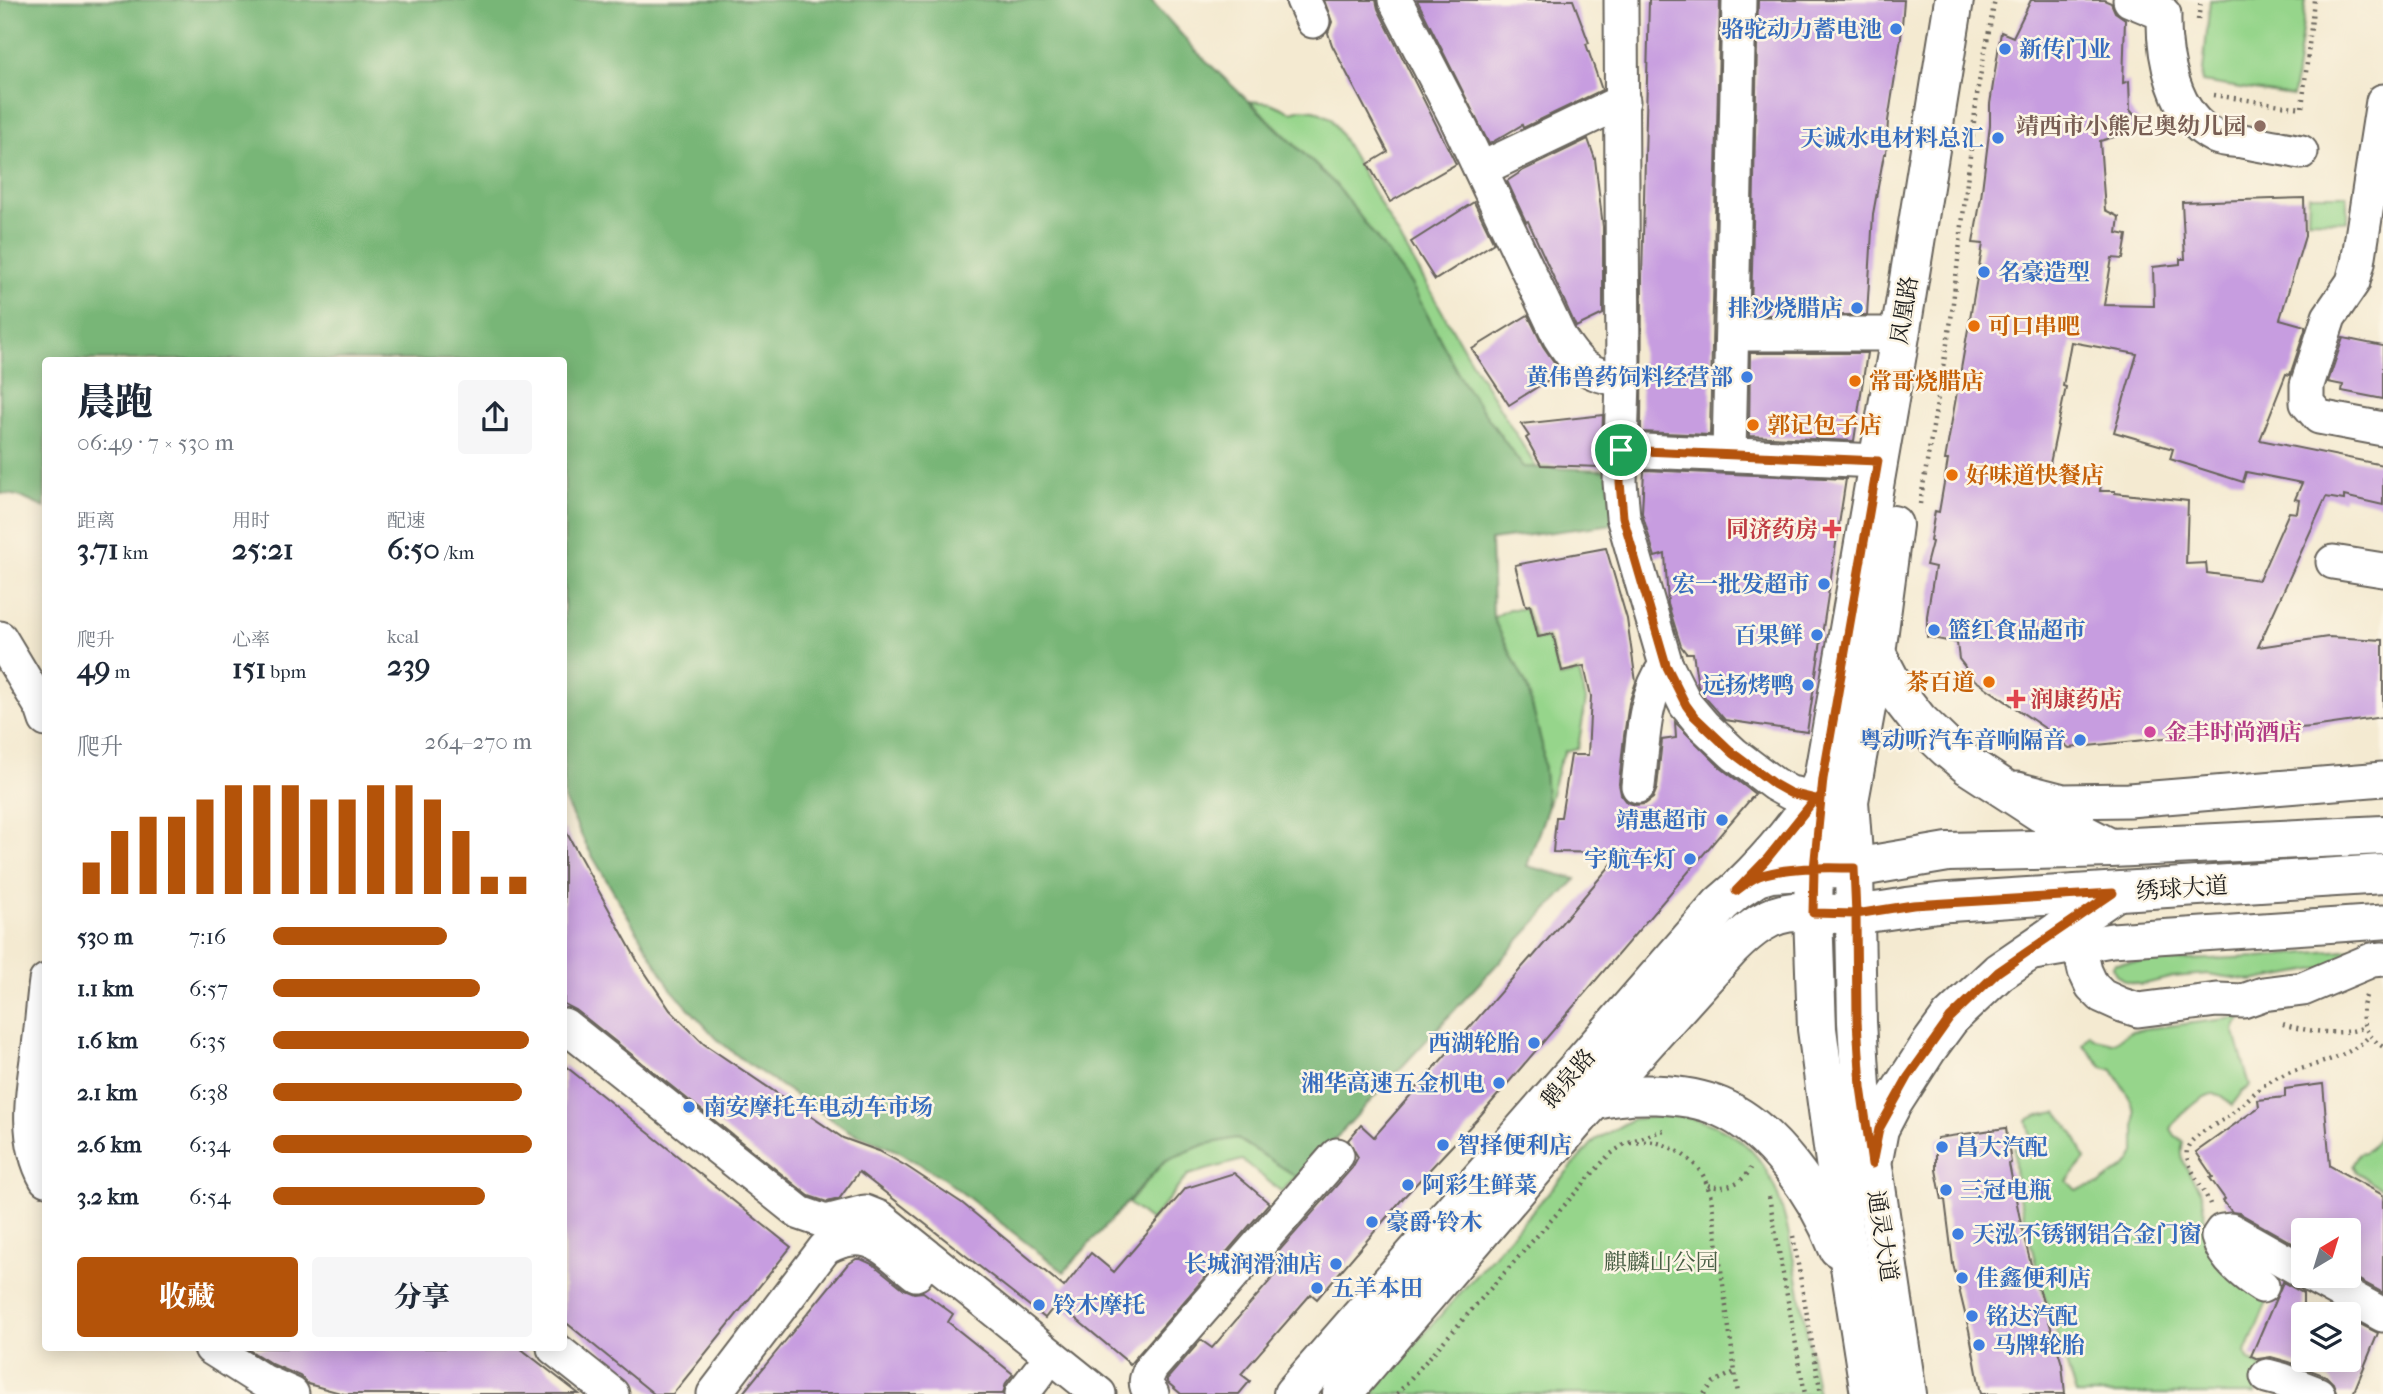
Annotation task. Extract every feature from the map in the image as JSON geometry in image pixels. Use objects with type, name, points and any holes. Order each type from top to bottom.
[{"type":"main road","name":"凤凰路","points":[[1814,869],[1819,789],[1900,334],[1954,0]]},
{"type":"main road","name":"凤凰路","points":[[1854,868],[1849,801],[1876,653],[1974,0]]},
{"type":"main road","points":[[1876,653],[1897,693],[1918,720],[1957,756],[2040,812],[2111,848]]},
{"type":"main road","points":[[1736,891],[1760,866],[1819,789]]},
{"type":"main road","name":"绣球大道","points":[[1814,869],[1854,868],[1948,852],[2111,848],[2383,835]]},
{"type":"main road","name":"通灵大道","points":[[1854,868],[1861,1087],[1907,1394]]},
{"type":"main road","name":"通灵大道","points":[[1814,869],[1817,1029],[1870,1394]]},
{"type":"main road","name":"鹅泉路","points":[[1293,1394],[1704,923],[1736,891],[1757,877],[1814,869]]},
{"type":"main road","name":"绣球大道","points":[[1813,913],[1856,914],[1913,905],[2383,874]]},
{"type":"main road","points":[[1872,1164],[1879,1129],[1928,1048],[1950,1018],[1998,972],[2113,893]]},
{"type":"main road","name":"鹅泉路","points":[[1342,1394],[1593,1101],[1749,931],[1765,920],[1784,913],[1813,913]]},
{"type":"main road","points":[[1593,1101],[1609,1096],[1674,1096],[1720,1107],[1756,1130],[1805,1186],[1834,1239],[1856,1294]]},
{"type":"street","points":[[1395,0],[1481,169],[1543,303],[1569,352],[1588,371],[1623,379]]},
{"type":"street","points":[[1621,0],[1623,379],[1620,482],[1623,517],[1666,665],[1686,705],[1734,754],[1774,784],[1790,793],[1819,789]]},
{"type":"street","points":[[1729,454],[1739,0]]},
{"type":"street","points":[[2130,0],[2164,14],[2164,34],[2173,84],[2186,110],[2200,125],[2216,137],[2301,152]]},
{"type":"street","points":[[1481,169],[1623,101]]},
{"type":"street","points":[[2383,101],[2353,282],[2329,317],[2306,384],[2307,402],[2319,417],[2383,429]]},
{"type":"street","points":[[1733,334],[1900,334]]},
{"type":"street","points":[[1621,450],[1878,461]]},
{"type":"street","points":[[2333,562],[2383,570]]},
{"type":"street","points":[[0,638],[42,708]]},
{"type":"street","points":[[1638,786],[1647,714],[1658,676],[1666,665]]},
{"type":"street","points":[[1998,783],[2063,801],[2129,800],[2383,779]]},
{"type":"street","points":[[2025,954],[2085,943],[2383,922]]},
{"type":"street","points":[[2085,943],[2082,958],[2092,986],[2102,996],[2138,1010],[2217,1000],[2244,1001],[2303,989],[2372,960],[2376,974]]},
{"type":"street","points":[[42,1017],[30,1103],[37,1163],[42,1172]]},
{"type":"street","points":[[567,1027],[800,1213],[826,1222],[865,1212],[880,1218],[1099,1394]]},
{"type":"street","points":[[1152,1394],[1146,1384],[1151,1368],[1337,1155]]},
{"type":"street","points":[[2262,1286],[2244,1272],[2220,1245],[2218,1237],[2222,1231],[2230,1230],[2291,1264]]},
{"type":"street","points":[[714,1394],[825,1248],[851,1238],[866,1238],[883,1248],[1030,1383],[1068,1394]]},
{"type":"street","points":[[2334,1288],[2383,1315]]},
{"type":"street","points":[[216,1351],[263,1381],[292,1394]]},
{"type":"street","points":[[558,1351],[612,1394]]},
{"type":"street","points":[[2267,1376],[2318,1394]]},
{"type":"path","points":[[1918,517],[1951,320],[1978,87],[1995,0]]},
{"type":"path","points":[[2197,29],[2201,0]]},
{"type":"path","points":[[2206,93],[2302,108],[2314,0]]},
{"type":"path","points":[[2376,974],[2364,999],[2361,1018],[2370,1035],[2383,1047]]},
{"type":"path","points":[[2218,1237],[2209,1222],[2210,1203],[2187,1159],[2187,1150],[2191,1143],[2230,1115],[2263,1086],[2278,1077],[2312,1067],[2324,1060],[2338,1058],[2364,1042],[2370,1035]]},
{"type":"path","points":[[1397,1394],[1608,1156],[1626,1143],[1669,1129]]},
{"type":"path","points":[[1626,1143],[1653,1142],[1667,1146],[1692,1163],[1700,1171],[1707,1185],[1712,1197],[1738,1394]]},
{"type":"path","points":[[1707,1185],[1723,1187],[1738,1182],[1754,1163],[1758,1170]]},
{"type":"path","points":[[1766,1187],[1805,1394]]},
{"type":"path","points":[[1791,1223],[1821,1394]]},
{"type":"path","points":[[1704,1394],[1714,1382],[1735,1372]]},
{"type":"green space","points":[[0,0],[1151,0],[1196,51],[1336,185],[1411,284],[1463,383],[1523,467],[1607,470],[1614,524],[1491,540],[1493,618],[1527,686],[1542,745],[1547,809],[1527,866],[1576,879],[1299,1178],[1236,1138],[1203,1145],[1164,1161],[1064,1272],[943,1178],[897,1151],[849,1131],[745,1062],[718,1040],[671,989],[587,847],[567,805],[567,357],[42,357],[42,507],[18,496],[0,493]]},
{"type":"green space","points":[[2210,0],[2306,0],[2293,96],[2202,82]]},
{"type":"green space","points":[[1250,101],[1271,103],[1291,112],[1301,109],[1314,110],[1331,118],[1466,353],[1536,467],[1523,467],[1463,383],[1411,284],[1336,185]]},
{"type":"green space","points":[[2309,195],[2347,195],[2347,221],[2308,220]]},
{"type":"green space","points":[[1509,609],[1525,609],[1536,640],[1548,638],[1560,677],[1579,672],[1586,700],[1578,748],[1565,751],[1547,809],[1542,745],[1527,686],[1493,618]]},
{"type":"green space","points":[[2383,947],[2340,965],[2252,981],[2208,974],[2173,977],[2141,985],[2126,981],[2116,974],[2112,967],[2115,963],[2257,957]]},
{"type":"green space","points":[[2243,1017],[2234,1030],[2250,1086],[2232,1105],[2216,1094],[2202,1098],[2183,1114],[2171,1129],[2183,1142],[2183,1159],[2202,1196],[2206,1232],[2269,1297],[2246,1352],[2248,1359],[2264,1369],[2255,1394],[2076,1394],[2041,1285],[2016,1185],[2014,1148],[2032,1144],[2027,1120],[2057,1112],[2075,1135],[2085,1159],[2067,1181],[2076,1190],[2100,1184],[2131,1161],[2135,1153],[2135,1112],[2113,1070],[2103,1067],[2083,1045],[2089,1034],[2095,1039],[2113,1043],[2130,1032],[2143,1029]]},
{"type":"green space","points":[[2383,1107],[2383,1189],[2356,1172],[2352,1165],[2359,1153],[2367,1151],[2376,1142]]},
{"type":"green space","name":"麒麟山公园","points":[[1672,1115],[1705,1122],[1731,1134],[1751,1150],[1766,1169],[1785,1218],[1818,1394],[1371,1394],[1595,1140],[1633,1119]]},
{"type":"green space","points":[[1236,1138],[1299,1178],[1292,1180],[1282,1192],[1242,1160],[1188,1175],[1151,1221],[1128,1203],[1165,1161],[1203,1145]]},
{"type":"building","points":[[1324,0],[1376,0],[1378,9],[1456,164],[1390,202],[1368,164],[1388,152],[1332,45],[1328,33],[1332,22]]},
{"type":"building","points":[[1417,0],[1573,0],[1602,90],[1523,128],[1522,125],[1489,144]]},
{"type":"building","points":[[1649,0],[1720,0],[1710,435],[1641,432]]},
{"type":"building","points":[[1758,0],[1904,0],[1886,154],[1873,214],[1867,315],[1751,315]]},
{"type":"building","points":[[2031,0],[2104,0],[2111,3],[2115,12],[2125,19],[2123,83],[2129,81],[2130,110],[2145,128],[2100,141],[2105,210],[2119,217],[2117,233],[2127,235],[2123,259],[2112,258],[2104,305],[2154,306],[2153,267],[2180,264],[2180,259],[2185,259],[2182,202],[2304,198],[2305,236],[2280,319],[2305,326],[2305,330],[2290,375],[2286,374],[2260,440],[2383,465],[2383,505],[2344,496],[2344,500],[2326,497],[2258,647],[2328,637],[2383,640],[2383,717],[2312,727],[2211,733],[2069,748],[1966,674],[1959,659],[1957,643],[1927,637],[1927,616],[1935,567],[1926,565],[1932,542],[1935,511],[1939,512],[1948,460],[1945,460],[1983,244],[1973,243],[1990,125],[1990,104],[2001,32],[2013,37]],"holes":[[[2071,342],[2137,354],[2114,432],[2173,449],[2170,459],[2243,482],[2246,472],[2302,483],[2295,499],[2299,500],[2297,513],[2289,512],[2259,580],[2207,573],[2206,563],[2186,564],[2188,501],[2100,491],[2101,484],[2047,478],[2066,387],[2063,386]]]},
{"type":"building","points":[[1588,139],[1595,159],[1603,227],[1603,314],[1576,327],[1507,181]]},
{"type":"building","points":[[1474,202],[1494,243],[1435,280],[1411,242]]},
{"type":"building","points":[[1528,315],[1543,346],[1561,372],[1509,405],[1472,349]]},
{"type":"building","points":[[2343,338],[2383,346],[2383,399],[2342,391],[2343,385],[2328,382]]},
{"type":"building","points":[[1750,353],[1867,353],[1854,441],[1749,436]]},
{"type":"building","points":[[1603,415],[1601,467],[1541,465],[1521,424]]},
{"type":"building","points":[[1644,470],[1846,479],[1807,732],[1725,720],[1702,694],[1698,686],[1693,653],[1686,653],[1681,646],[1668,604],[1665,554],[1655,557],[1642,513]]},
{"type":"building","points":[[1606,548],[1627,619],[1636,682],[1629,703],[1624,736],[1619,784],[1621,794],[1627,802],[1635,805],[1645,804],[1653,798],[1657,788],[1662,740],[1676,738],[1675,722],[1721,768],[1755,794],[1479,1117],[1404,1197],[1317,1299],[1311,1294],[1241,1374],[1250,1381],[1239,1394],[1181,1394],[1167,1379],[1201,1340],[1212,1348],[1281,1268],[1271,1260],[1352,1168],[1358,1157],[1348,1140],[1361,1125],[1374,1137],[1621,853],[1553,852],[1556,817],[1561,817],[1571,755],[1588,755],[1591,696],[1584,666],[1562,671],[1553,634],[1538,637],[1530,605],[1526,606],[1515,565]]},
{"type":"building","points":[[567,833],[638,962],[670,1010],[704,1044],[843,1138],[879,1151],[962,1203],[1064,1287],[1091,1253],[1114,1272],[1186,1188],[1234,1173],[1269,1203],[1130,1364],[1057,1303],[1045,1318],[859,1172],[839,1199],[827,1202],[809,1196],[567,1006]]},
{"type":"building","points":[[567,1067],[791,1247],[673,1394],[654,1394],[567,1323]]},
{"type":"building","points":[[2323,1084],[2330,1166],[2383,1195],[2383,1293],[2361,1281],[2361,1218],[2291,1218],[2291,1242],[2239,1213],[2232,1212],[2196,1152],[2259,1107],[2258,1100],[2285,1097],[2285,1089]]},
{"type":"building","points":[[2006,1128],[2009,1164],[2022,1229],[2037,1288],[2062,1364],[2065,1394],[1981,1394],[1953,1264],[1945,1200],[1942,1200],[1936,1170],[1937,1138]]},
{"type":"building","points":[[856,1259],[874,1265],[904,1289],[914,1293],[923,1292],[953,1314],[948,1322],[1013,1374],[1006,1383],[1003,1394],[742,1394],[847,1265]]},
{"type":"building","points":[[2283,1282],[2303,1293],[2303,1302],[2291,1302],[2291,1363],[2271,1357],[2258,1359],[2251,1356]]},
{"type":"building","points":[[2361,1324],[2378,1333],[2353,1394],[2337,1394],[2333,1383],[2326,1376],[2315,1372],[2361,1372]]},
{"type":"building","points":[[251,1351],[524,1351],[579,1394],[344,1394],[308,1384],[300,1376]]},
{"type":"place","name":"骆驼动力蓄电池","points":[[1896,29]]},
{"type":"place","name":"新传门业","points":[[2005,49]]},
{"type":"place","name":"靖西市小熊尼奥幼儿园","points":[[2260,126]]},
{"type":"place","name":"天诚水电材料总汇","points":[[1998,138]]},
{"type":"place","name":"名豪造型","points":[[1984,272]]},
{"type":"place","name":"排沙烧腊店","points":[[1857,308]]},
{"type":"place","name":"可口串吧","points":[[1974,326]]},
{"type":"place","name":"黄伟兽药饲料经营部","points":[[1747,377]]},
{"type":"place","name":"常哥烧腊店","points":[[1855,381]]},
{"type":"place","name":"郭记包子店","points":[[1753,425]]},
{"type":"place","name":"好味道快餐店","points":[[1952,475]]},
{"type":"place","name":"同济药房","points":[[1832,529]]},
{"type":"place","name":"宏一批发超市","points":[[1824,584]]},
{"type":"place","name":"篮红食品超市","points":[[1934,630]]},
{"type":"place","name":"百果鲜","points":[[1817,635]]},
{"type":"place","name":"茶百道","points":[[1989,682]]},
{"type":"place","name":"远扬烤鸭","points":[[1808,685]]},
{"type":"place","name":"润康药店","points":[[2016,699]]},
{"type":"place","name":"金丰时尚酒店","points":[[2150,732]]},
{"type":"place","name":"粤动听汽车音响隔音","points":[[2080,740]]},
{"type":"place","name":"靖惠超市","points":[[1722,820]]},
{"type":"place","name":"宇航车灯","points":[[1690,859]]},
{"type":"place","name":"西湖轮胎","points":[[1534,1043]]},
{"type":"place","name":"湘华高速五金机电","points":[[1499,1083]]},
{"type":"place","name":"南安摩托车电动车市场","points":[[689,1107]]},
{"type":"place","name":"智择便利店","points":[[1443,1145]]},
{"type":"place","name":"昌大汽配","points":[[1942,1147]]},
{"type":"place","name":"阿彩生鲜菜","points":[[1408,1185]]},
{"type":"place","name":"三冠电瓶","points":[[1946,1190]]},
{"type":"place","name":"豪爵·铃木","points":[[1372,1222]]},
{"type":"place","name":"天泓不锈钢铝合金门窗","points":[[1958,1234]]},
{"type":"place","name":"长城润滑油店","points":[[1336,1264]]},
{"type":"place","name":"佳鑫便利店","points":[[1962,1278]]},
{"type":"place","name":"五羊本田","points":[[1317,1288]]},
{"type":"place","name":"铃木摩托","points":[[1039,1305]]},
{"type":"place","name":"铭达汽配","points":[[1972,1316]]},
{"type":"place","name":"马牌轮胎","points":[[1979,1345]]},
{"type":"route","points":[[1621,450],[1623,517],[1666,665],[1686,705],[1694,716],[1753,769],[1790,793],[1815,799],[1755,873],[1736,891],[1757,877],[1772,873],[1814,869],[1854,868],[1856,914],[1913,905],[2113,893],[1998,972],[1950,1018],[1908,1077],[1879,1129],[1872,1164],[1861,1087],[1856,914],[1813,913],[1814,869],[1823,779],[1878,461],[1621,450]]}]
